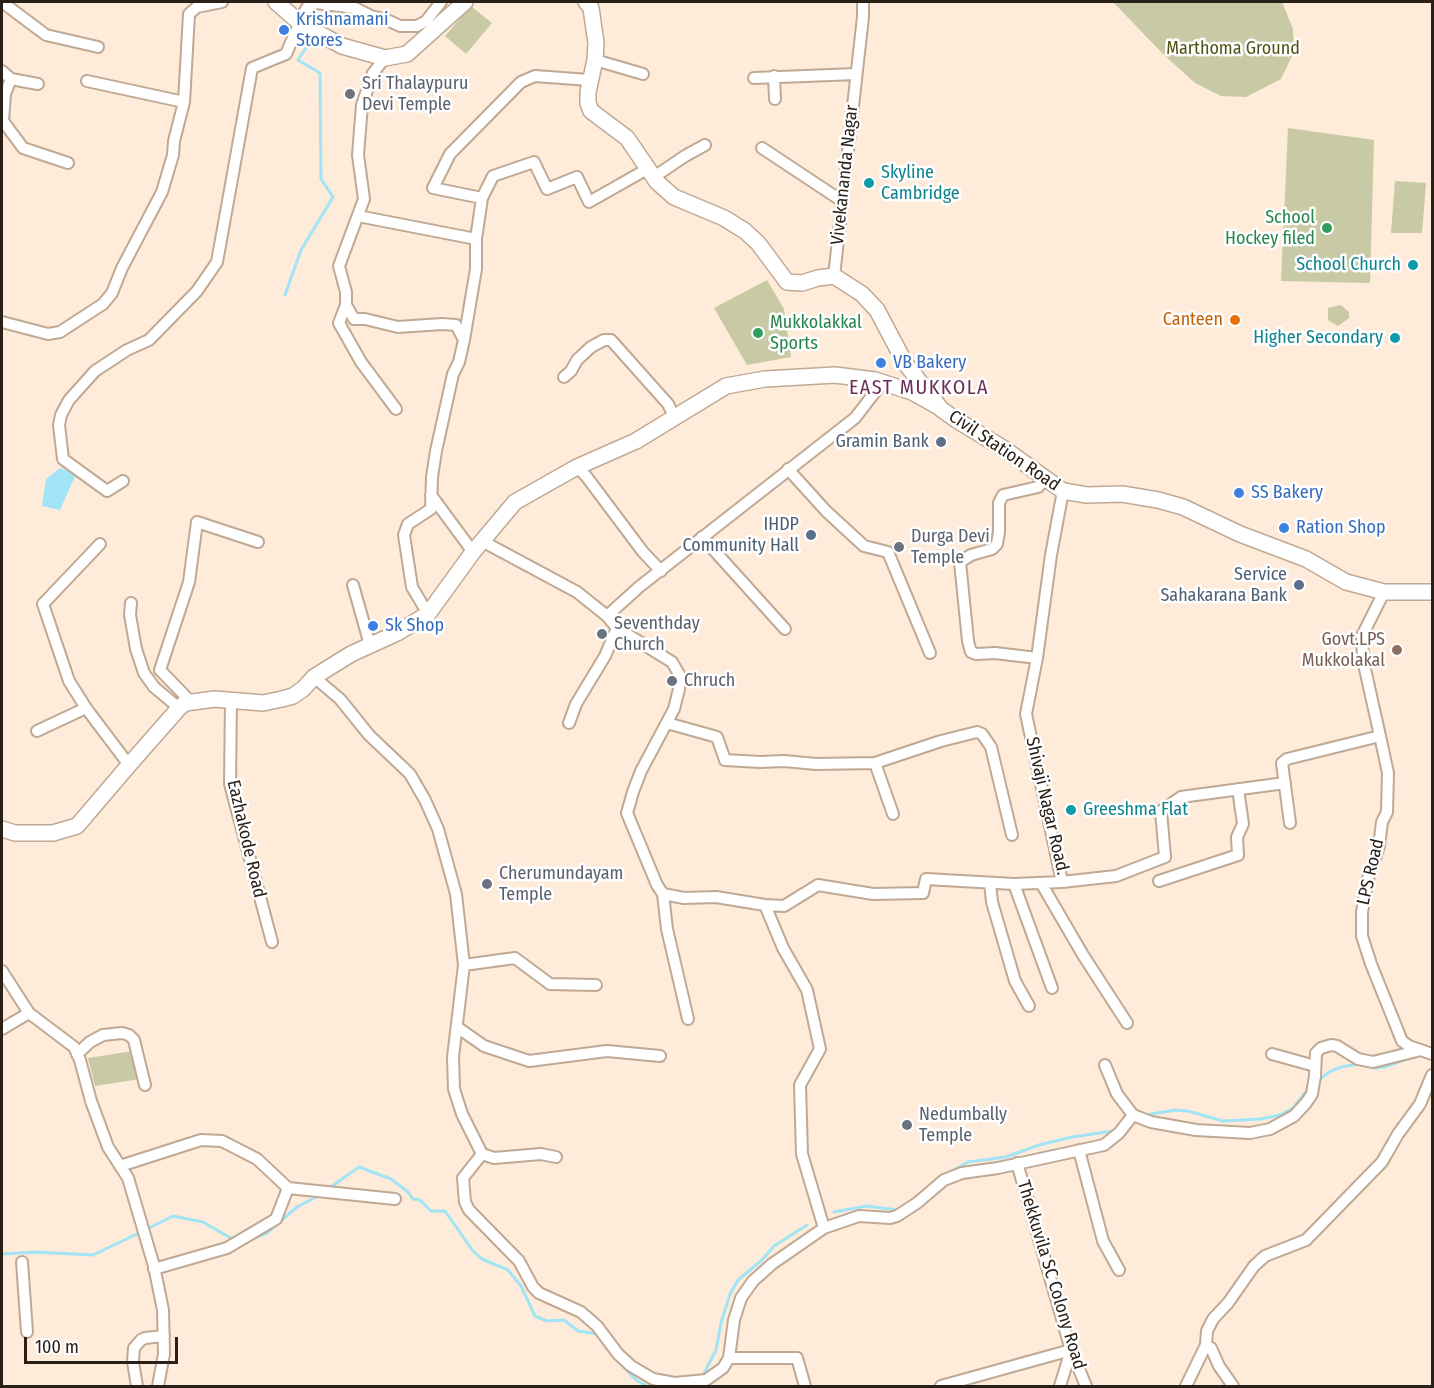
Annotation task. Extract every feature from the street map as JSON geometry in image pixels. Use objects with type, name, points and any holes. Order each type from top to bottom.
[{"type":"main road","points":[[276,2],[300,23],[342,46],[385,58],[407,54],[465,2]]},
{"type":"main road","points":[[588,2],[595,29],[595,60],[588,103],[591,111],[627,138],[674,197],[724,218],[745,231],[758,243],[787,282],[802,283],[834,276]]},
{"type":"main road","name":"Civil Station Road","points":[[834,276],[862,294],[877,310],[905,363],[941,409],[1063,491],[1086,495],[1122,494],[1158,500],[1183,507],[1240,534],[1306,560],[1346,582],[1384,592],[1432,592]]},
{"type":"main road","points":[[2,829],[15,832],[53,833],[77,826],[129,765],[185,705],[231,699],[263,703],[282,699],[303,689],[314,677],[351,654],[398,633],[428,614],[477,547],[515,502],[577,467],[636,441],[726,386],[765,379],[835,375],[875,380],[912,392],[941,409]]},
{"type":"street","points":[[2,2],[46,35],[98,47]]},
{"type":"street","points":[[2,322],[48,334],[60,332],[103,304],[112,293],[122,268],[162,192],[173,155],[174,141],[184,102],[189,14],[197,7],[222,2]]},
{"type":"street","points":[[123,481],[107,491],[63,459],[59,425],[61,415],[69,400],[95,371],[127,350],[149,340],[197,291],[217,262],[252,68],[286,54],[308,6],[316,3],[356,5],[400,26],[417,26],[426,21],[441,2]]},
{"type":"street","name":"Vivekananda Nagar","points":[[834,276],[863,2]]},
{"type":"street","points":[[385,58],[373,73],[362,105],[358,155],[364,199],[339,267],[346,292],[346,305],[339,323],[361,362],[396,409]]},
{"type":"street","points":[[595,60],[643,74]]},
{"type":"street","points":[[2,71],[11,79],[38,84]]},
{"type":"street","points":[[754,78],[856,74]]},
{"type":"street","points":[[483,198],[433,188],[450,154],[521,82],[535,76],[590,80]]},
{"type":"street","points":[[774,76],[775,99]]},
{"type":"street","points":[[11,79],[5,94],[3,121],[23,148],[68,163]]},
{"type":"street","points":[[87,81],[184,102]]},
{"type":"street","points":[[428,614],[412,587],[404,535],[408,525],[431,509],[432,477],[444,414],[464,340],[476,269],[476,239],[483,198],[493,176],[534,162],[547,189],[577,177],[589,202],[705,145]]},
{"type":"street","points":[[762,148],[842,201]]},
{"type":"street","points":[[358,216],[476,239]]},
{"type":"street","points":[[346,305],[354,319],[398,327],[456,325],[464,340]]},
{"type":"street","points":[[564,377],[591,347],[604,340],[611,340],[668,404],[674,416]]},
{"type":"street","points":[[607,616],[702,537],[855,418],[882,383]]},
{"type":"street","points":[[577,467],[643,552],[661,570]]},
{"type":"street","points":[[788,469],[826,511],[864,546],[888,552],[930,653]]},
{"type":"street","points":[[1037,658],[995,652],[976,654],[971,652],[960,562],[971,555],[992,549],[997,544],[999,503],[1003,495],[1038,487],[1046,478]]},
{"type":"street","name":"Shivaji Nagar Road.","points":[[1063,491],[1026,714],[1062,882],[1116,876],[1165,857],[1161,811],[1181,797],[1285,783]]},
{"type":"street","points":[[431,495],[477,547],[577,592],[607,616],[617,628],[672,662],[679,674],[679,689],[668,723],[641,771],[627,813],[657,885],[663,894],[667,929],[688,1019]]},
{"type":"street","points":[[185,705],[160,670],[189,582],[197,522],[258,542]]},
{"type":"street","points":[[702,537],[785,629]]},
{"type":"street","points":[[100,544],[43,604],[69,681],[86,708],[129,765]]},
{"type":"street","points":[[353,585],[370,645]]},
{"type":"street","name":"LPS Road","points":[[1384,592],[1362,636],[1362,660],[1388,773],[1387,812],[1382,822],[1379,846],[1368,879],[1361,927],[1365,951],[1402,1041],[1408,1046],[1432,1054]]},
{"type":"street","points":[[131,603],[130,615],[144,673],[154,687],[185,705]]},
{"type":"street","points":[[569,723],[576,704],[605,657],[617,628]]},
{"type":"street","points":[[314,677],[340,699],[369,735],[410,774],[438,829],[456,894],[464,965],[452,1077],[462,1114],[482,1154],[494,1158],[541,1155],[556,1157]]},
{"type":"street","name":"Eazhakode Road","points":[[231,699],[230,784],[272,942]]},
{"type":"street","points":[[37,731],[86,708]]},
{"type":"street","points":[[668,723],[717,737],[725,760],[784,761],[816,765],[875,763],[941,741],[977,732],[991,747],[1012,835]]},
{"type":"street","points":[[1290,823],[1282,763],[1287,759],[1380,736]]},
{"type":"street","points":[[875,763],[893,814]]},
{"type":"street","points":[[1159,881],[1238,855],[1237,837],[1243,824],[1238,789]]},
{"type":"street","points":[[663,894],[684,898],[716,897],[784,906],[818,885],[873,894],[923,893],[926,879],[1014,884],[1062,882]]},
{"type":"street","points":[[990,883],[992,902],[1015,981],[1029,1006]]},
{"type":"street","points":[[1041,883],[1083,955],[1127,1023]]},
{"type":"street","points":[[1014,884],[1052,988]]},
{"type":"street","points":[[765,905],[783,948],[807,990],[820,1049],[800,1085],[802,1154],[824,1228]]},
{"type":"street","points":[[464,965],[515,958],[550,984],[596,985]]},
{"type":"street","points":[[2,971],[29,1013],[74,1047],[108,1147],[128,1178],[146,1238],[163,1310],[164,1354],[158,1386]]},
{"type":"street","points":[[2,1029],[29,1013]]},
{"type":"street","points":[[457,1028],[484,1046],[529,1061],[607,1051],[660,1056]]},
{"type":"street","points":[[77,1054],[90,1042],[103,1035],[122,1033],[129,1035],[134,1040],[145,1086]]},
{"type":"street","points":[[1105,1065],[1117,1094],[1133,1115],[1151,1122],[1196,1130],[1240,1133],[1270,1129],[1294,1116],[1312,1094],[1316,1053],[1321,1048],[1337,1046],[1358,1059],[1373,1062],[1420,1050]]},
{"type":"street","points":[[1272,1054],[1315,1066]]},
{"type":"street","points":[[1186,1386],[1206,1345],[1213,1319],[1228,1303],[1254,1266],[1265,1256],[1306,1240],[1382,1162],[1398,1134],[1420,1104],[1432,1075]]},
{"type":"street","points":[[482,1154],[463,1178],[464,1194],[469,1210],[519,1261],[533,1287],[539,1293],[581,1312],[597,1326],[618,1354],[631,1366],[653,1379],[688,1383],[706,1380],[717,1373],[729,1358],[734,1320],[741,1298],[753,1281],[772,1264],[824,1228],[859,1216],[890,1218],[917,1203],[949,1177],[962,1173],[998,1168],[1104,1145],[1119,1133],[1133,1115]]},
{"type":"street","points":[[120,1166],[201,1140],[222,1141],[257,1159],[288,1188],[395,1199]]},
{"type":"street","points":[[1079,1150],[1103,1241],[1119,1270]]},
{"type":"street","name":"Thekkuvila SC Colony Road","points":[[1017,1163],[1071,1350],[1086,1386]]},
{"type":"street","points":[[154,1269],[227,1248],[276,1220],[288,1188]]},
{"type":"street","points":[[22,1262],[27,1332]]},
{"type":"street","points":[[136,1386],[134,1348],[145,1338],[164,1336]]},
{"type":"street","points":[[1206,1345],[1211,1348],[1219,1366],[1233,1386]]},
{"type":"street","points":[[941,1386],[1071,1350]]},
{"type":"street","points":[[1060,1386],[1071,1350]]},
{"type":"street","points":[[729,1358],[797,1358],[805,1386]]},
{"type":"green space","name":"Marthoma Ground","points":[[1113,2],[1282,2],[1293,29],[1294,52],[1281,79],[1246,97],[1221,96],[1195,83],[1163,54]]},
{"type":"green space","points":[[471,6],[492,23],[466,54],[445,36]]},
{"type":"green space","name":"School Hockey filed","points":[[1288,128],[1374,140],[1370,283],[1281,281]]},
{"type":"green space","points":[[1395,181],[1426,183],[1422,233],[1391,233]]},
{"type":"green space","name":"Mukkolakkal Sports","points":[[767,280],[784,309],[791,357],[747,365],[714,308]]},
{"type":"green space","points":[[1341,305],[1349,312],[1349,318],[1338,326],[1328,320],[1328,308]]},
{"type":"green space","points":[[132,1051],[140,1079],[95,1086],[88,1058]]},
{"type":"water","points":[[60,468],[76,474],[60,510],[42,506],[46,479]]},
{"type":"waterway","points":[[322,24],[326,17]]},
{"type":"waterway","points":[[285,295],[301,250],[333,197],[321,179],[320,73],[298,60],[312,39]]},
{"type":"waterway","points":[[1318,1081],[1329,1072],[1341,1067],[1358,1064],[1375,1068],[1384,1067],[1416,1056]]},
{"type":"waterway","points":[[1145,1115],[1176,1110],[1223,1121],[1261,1119],[1280,1115],[1293,1108],[1308,1089]]},
{"type":"waterway","points":[[943,1176],[968,1162],[1006,1157],[1039,1145],[1113,1131],[1118,1128]]},
{"type":"waterway","points":[[328,1189],[359,1167],[391,1179],[408,1192],[413,1199],[420,1200],[431,1211],[445,1211],[473,1251],[482,1259],[508,1270],[521,1286],[535,1316],[547,1321],[564,1320],[578,1331],[597,1334],[599,1337]]},
{"type":"waterway","points":[[248,1241],[267,1233],[297,1207],[320,1195]]},
{"type":"waterway","points":[[834,1212],[867,1206],[897,1210]]},
{"type":"waterway","points":[[147,1229],[173,1216],[203,1222],[234,1240]]},
{"type":"waterway","points":[[702,1377],[716,1350],[730,1294],[738,1280],[762,1260],[774,1246],[807,1225]]},
{"type":"waterway","points":[[2,1254],[36,1252],[93,1255],[141,1232]]},
{"type":"waterway","points":[[620,1363],[636,1380],[647,1386]]},
{"type":"place","name":"Krishnamani Stores","points":[[284,30]]},
{"type":"place","name":"Sri Thalaypuru Devi Temple","points":[[350,94]]},
{"type":"place","name":"Skyline Cambridge","points":[[869,183]]},
{"type":"place","name":"School Hockey filed","points":[[1327,228]]},
{"type":"place","name":"School Church","points":[[1413,265]]},
{"type":"place","name":"Canteen","points":[[1235,320]]},
{"type":"place","name":"Mukkolakkal Sports","points":[[758,333]]},
{"type":"place","name":"Higher Secondary","points":[[1395,338]]},
{"type":"place","name":"VB Bakery","points":[[881,363]]},
{"type":"place","name":"Gramin Bank","points":[[941,442]]},
{"type":"place","name":"SS Bakery","points":[[1239,493]]},
{"type":"place","name":"Ration Shop","points":[[1284,528]]},
{"type":"place","name":"IHDP Community Hall","points":[[811,535]]},
{"type":"place","name":"Durga Devi Temple","points":[[899,547]]},
{"type":"place","name":"Service Sahakarana Bank","points":[[1299,585]]},
{"type":"place","name":"Sk Shop","points":[[373,626]]},
{"type":"place","name":"Seventhday Church","points":[[602,634]]},
{"type":"place","name":"Govt.LPS Mukkolakal","points":[[1397,650]]},
{"type":"place","name":"Chruch","points":[[672,681]]},
{"type":"place","name":"Greeshma Flat","points":[[1071,810]]},
{"type":"place","name":"Cherumundayam Temple","points":[[487,884]]},
{"type":"place","name":"Nedumbally Temple","points":[[907,1125]]},
{"type":"district","name":"EAST MUKKOLA","points":[[919,388]]}]
